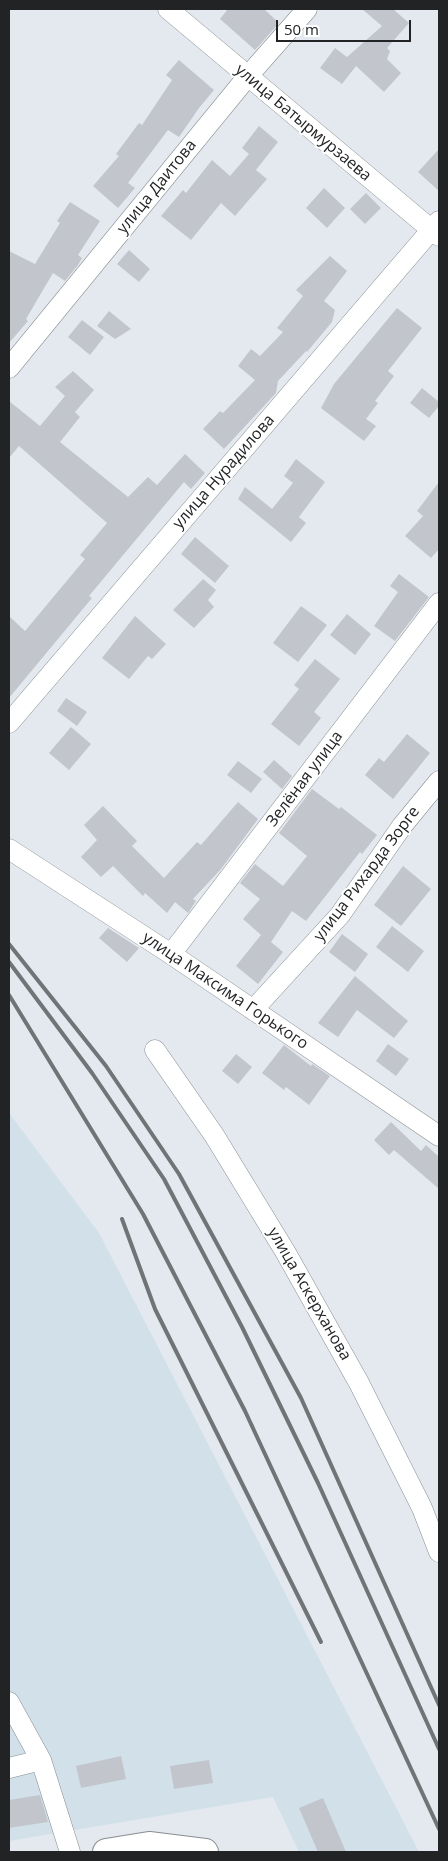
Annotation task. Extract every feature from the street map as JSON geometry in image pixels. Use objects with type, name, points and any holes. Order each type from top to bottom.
[{"type":"main road","points":[[106,1852],[149,1845],[205,1852]]},
{"type":"street","name":"улица Батырмурзаева","points":[[168,9],[437,229]]},
{"type":"street","name":"улица Даитова","points":[[9,368],[248,76],[307,9]]},
{"type":"street","name":"улица Нурадилова","points":[[9,723],[437,229]]},
{"type":"street","name":"Зелёная улица","points":[[171,954],[439,603]]},
{"type":"street","name":"улица Рихарда Зорге","points":[[253,1010],[340,915],[402,826],[439,781]]},
{"type":"street","name":"улица Максима Горького","points":[[9,849],[171,954],[439,1136]]},
{"type":"street","name":"улица Аскерханова","points":[[155,1050],[214,1134],[286,1253],[359,1383],[422,1508],[439,1552]]},
{"type":"street","points":[[9,1702],[42,1760],[70,1852]]},
{"type":"street","points":[[9,1768],[42,1760]]},
{"type":"shaded area","points":[[9,1113],[99,1233],[419,1852],[299,1852],[273,1797],[9,1841]]},
{"type":"building","points":[[228,9],[264,9],[279,23],[255,50],[220,19]]},
{"type":"building","points":[[362,9],[393,9],[409,23],[387,48],[390,51],[387,59],[401,73],[384,92],[356,66],[342,84],[320,68],[335,48],[347,57],[382,26]]},
{"type":"building","points":[[179,60],[214,90],[179,137],[168,130],[128,183],[135,188],[118,208],[93,186],[119,156],[116,154],[139,123],[142,125],[172,80],[166,75]]},
{"type":"building","points":[[259,126],[278,142],[256,170],[267,179],[235,216],[221,203],[191,240],[161,216],[183,190],[186,193],[212,160],[230,176],[249,154],[242,148]]},
{"type":"building","points":[[439,149],[439,191],[418,172]]},
{"type":"building","points":[[324,188],[345,208],[327,228],[306,208]]},
{"type":"building","points":[[366,193],[381,208],[365,224],[350,209]]},
{"type":"building","points":[[70,202],[100,221],[78,255],[82,258],[78,265],[65,281],[53,273],[26,319],[28,321],[9,343],[9,251],[35,264],[60,223],[57,221]]},
{"type":"building","points":[[129,250],[150,269],[139,282],[117,264]]},
{"type":"building","points":[[330,256],[347,271],[324,301],[335,310],[332,322],[307,352],[278,381],[276,393],[224,449],[203,429],[220,411],[223,413],[255,380],[238,366],[251,349],[260,356],[283,332],[277,328],[303,296],[296,290]]},
{"type":"building","points":[[397,308],[422,328],[388,371],[394,376],[375,401],[378,403],[366,419],[376,426],[364,441],[321,408],[334,384]]},
{"type":"building","points":[[109,311],[131,329],[115,339],[97,326]]},
{"type":"building","points":[[82,320],[104,337],[90,355],[68,337]]},
{"type":"building","points":[[73,371],[94,390],[75,412],[80,417],[60,442],[128,497],[148,477],[157,485],[185,454],[205,473],[191,489],[184,482],[89,596],[92,598],[9,698],[9,616],[25,631],[85,559],[80,555],[107,523],[19,446],[9,458],[9,401],[40,426],[65,396],[55,387]]},
{"type":"building","points":[[422,388],[439,402],[439,406],[429,418],[410,403]]},
{"type":"building","points":[[296,459],[325,482],[299,517],[306,523],[291,542],[238,499],[245,487],[272,509],[293,483],[284,476]]},
{"type":"building","points":[[439,482],[439,549],[431,558],[405,536],[423,516],[417,511]]},
{"type":"building","points":[[195,537],[229,566],[215,583],[181,554]]},
{"type":"building","points":[[399,574],[429,597],[395,641],[374,626],[398,592],[390,586]]},
{"type":"building","points":[[203,579],[216,590],[208,600],[214,607],[194,628],[173,610]]},
{"type":"building","points":[[301,606],[327,625],[298,662],[273,643]]},
{"type":"building","points":[[347,614],[371,634],[355,655],[330,635]]},
{"type":"building","points":[[135,616],[166,644],[152,659],[148,656],[129,679],[102,658]]},
{"type":"building","points":[[315,659],[340,679],[314,712],[321,718],[299,746],[271,724],[299,689],[294,685]]},
{"type":"building","points":[[66,698],[87,712],[77,726],[57,711]]},
{"type":"building","points":[[71,727],[91,744],[69,770],[49,753]]},
{"type":"building","points":[[407,734],[430,753],[393,799],[365,775],[379,758],[384,762]]},
{"type":"building","points":[[274,760],[292,776],[282,789],[263,772]]},
{"type":"building","points":[[238,761],[262,779],[251,793],[227,775]]},
{"type":"building","points":[[312,789],[339,809],[341,807],[377,835],[362,854],[360,852],[306,921],[292,911],[271,942],[283,952],[258,984],[236,966],[261,935],[243,919],[260,899],[240,883],[255,864],[283,886],[307,856],[279,833]]},
{"type":"building","points":[[238,802],[258,819],[221,869],[193,899],[196,901],[188,913],[175,902],[167,913],[145,893],[143,896],[113,866],[101,877],[81,857],[97,840],[84,825],[103,806],[137,841],[132,846],[164,878],[197,842],[201,845]]},
{"type":"building","points":[[403,866],[431,889],[401,926],[374,905]]},
{"type":"building","points":[[392,926],[424,951],[408,972],[376,947]]},
{"type":"building","points":[[108,928],[139,948],[127,962],[99,938]]},
{"type":"building","points":[[342,934],[368,954],[355,972],[329,952]]},
{"type":"building","points":[[355,976],[408,1021],[394,1038],[357,1010],[338,1037],[318,1023]]},
{"type":"building","points":[[388,1044],[409,1059],[396,1076],[376,1061]]},
{"type":"building","points":[[284,1045],[311,1066],[312,1064],[330,1076],[309,1105],[286,1087],[284,1090],[262,1073]]},
{"type":"building","points":[[236,1054],[252,1067],[238,1084],[222,1071]]},
{"type":"building","points":[[391,1122],[421,1151],[426,1145],[439,1157],[439,1189],[394,1150],[389,1155],[374,1140]]},
{"type":"building","points":[[121,1756],[126,1779],[81,1788],[76,1766]]},
{"type":"building","points":[[209,1760],[213,1783],[174,1789],[170,1766]]},
{"type":"building","points":[[40,1795],[48,1822],[9,1828],[9,1800]]},
{"type":"building","points":[[323,1798],[346,1852],[318,1852],[299,1808]]},
{"type":"railway","points":[[9,944],[106,1066],[179,1174],[301,1398],[439,1705]]},
{"type":"railway","points":[[9,962],[92,1073],[164,1179],[242,1327],[318,1483],[439,1749]]},
{"type":"railway","points":[[9,995],[143,1214],[245,1411],[439,1829]]},
{"type":"railway","points":[[122,1219],[155,1309],[321,1642]]}]
